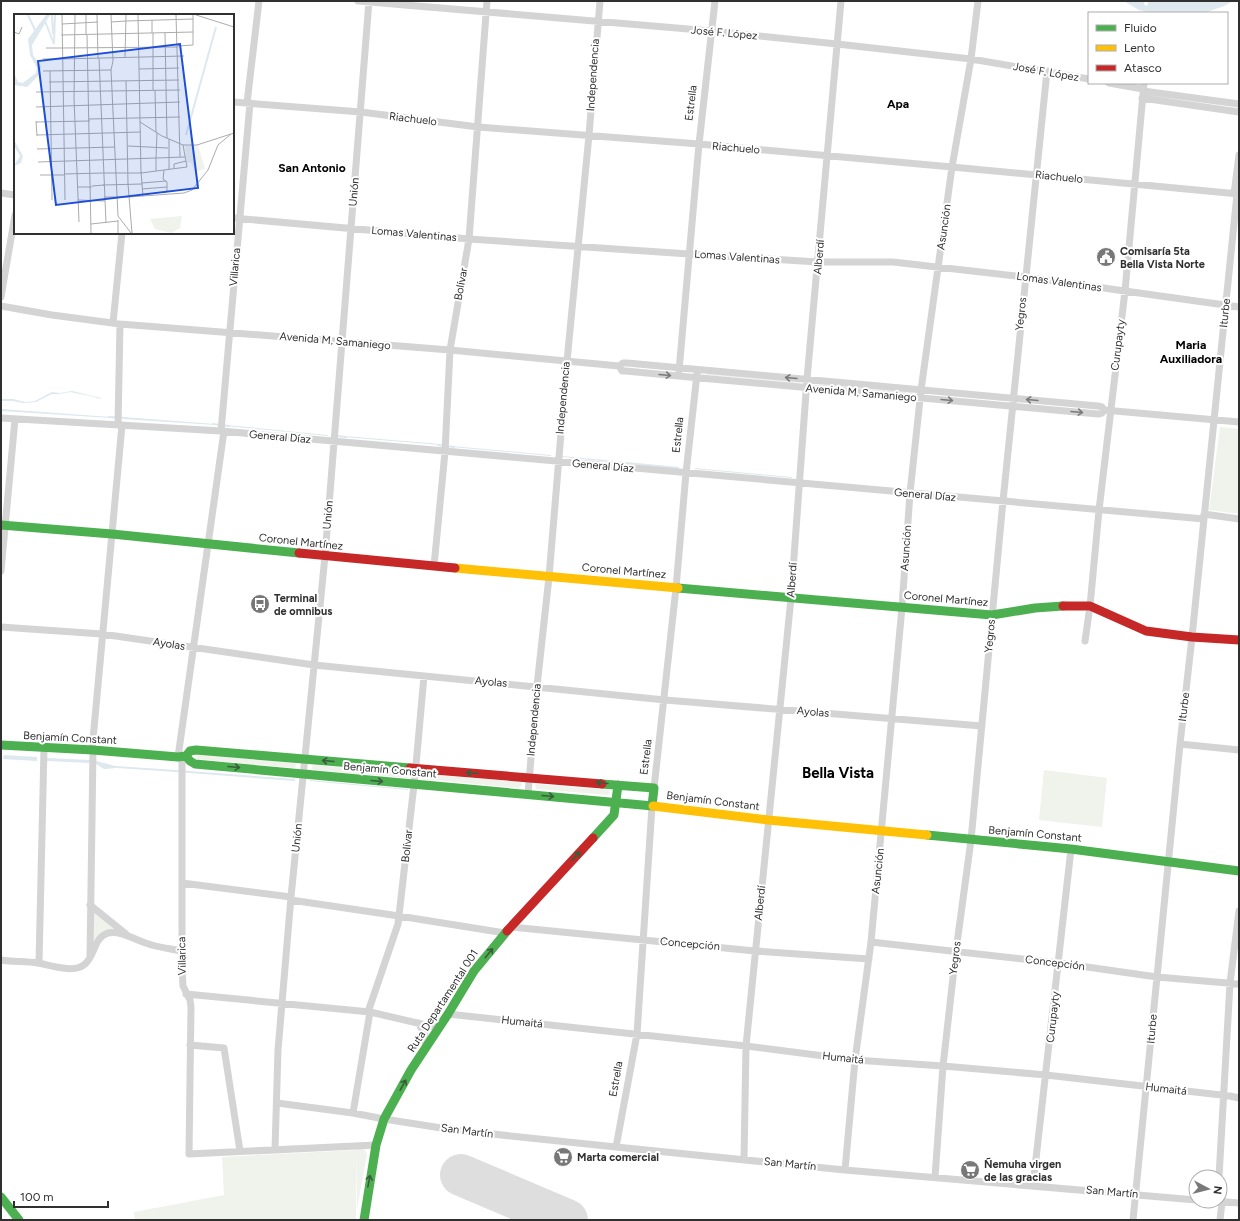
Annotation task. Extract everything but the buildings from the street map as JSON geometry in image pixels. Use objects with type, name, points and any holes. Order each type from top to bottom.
[{"type":"street","name":"Villarica","points":[[240,1151],[189,1154],[191,1006],[190,1000],[183,986],[182,757],[193,647],[208,544],[222,428],[236,218],[259,1]]},
{"type":"street","name":"José F. López","points":[[358,1],[712,31],[837,44],[971,59],[1088,79]]},
{"type":"street","name":"Bolívar","points":[[434,566],[445,448],[450,350],[469,239],[487,1]]},
{"type":"street","name":"Independencia","points":[[528,794],[537,686],[549,577],[566,361],[589,135],[597,22],[600,1]]},
{"type":"street","name":"Estrella","points":[[678,376],[699,144],[715,1]]},
{"type":"street","name":"Alberdí","points":[[744,1159],[746,1046],[791,598],[807,388],[841,1]]},
{"type":"street","name":"Asunción","points":[[844,1170],[855,1060],[871,942],[882,831],[902,607],[910,494],[920,398],[952,167],[971,59],[978,1]]},
{"type":"street","name":"Unión","points":[[275,1149],[278,1050],[291,898],[325,556],[369,2]]},
{"type":"street","name":"Yegros","points":[[935,1177],[943,1066],[956,951],[971,840],[1012,406],[1035,174],[1047,71]]},
{"type":"street","points":[[1114,84],[1239,112]]},
{"type":"street","points":[[1143,90],[1239,104]]},
{"type":"street","name":"Curupayty","points":[[1085,641],[1099,510],[1107,410],[1125,291],[1143,90]]},
{"type":"street","name":"Riachuelo","points":[[234,102],[360,112],[478,127],[699,144],[1035,174],[1237,194]]},
{"type":"street","name":"Iturbe","points":[[1133,1220],[1168,861],[1226,306],[1237,194],[1239,155]]},
{"type":"street","points":[[1,193],[14,195]]},
{"type":"street","name":"Lomas Valentinas","points":[[236,218],[469,239],[689,254],[818,262],[894,262],[1025,277],[1239,308]]},
{"type":"street","points":[[1,297],[14,221]]},
{"type":"street","points":[[90,957],[92,750],[112,534],[119,421],[117,324],[122,234]]},
{"type":"street","name":"Avenida M. Samaniego","points":[[1,306],[117,324],[450,350],[619,366],[626,363],[698,369],[1098,406],[1107,410],[1239,422]]},
{"type":"street","name":"Avenida M. Samaniego","points":[[619,366],[622,371],[696,378],[1098,414],[1107,410]]},
{"type":"street","name":"Estrella","points":[[616,1147],[637,1034],[652,806],[665,700],[698,369]]},
{"type":"street","name":"General Díaz","points":[[1,418],[119,421],[222,428],[687,470],[910,494],[1099,510],[1239,519]]},
{"type":"street","points":[[1,571],[3,525],[15,419]]},
{"type":"street","name":"Coronel Martínez","points":[[3,525],[112,534],[549,577],[992,615],[1052,606],[1089,610],[1146,631],[1192,637],[1239,640]]},
{"type":"street","name":"Ayolas","points":[[1,627],[102,634],[314,665],[537,686],[665,700],[982,726]]},
{"type":"street","name":"Bolívar","points":[[353,1112],[369,1012],[400,916],[424,676]]},
{"type":"street","points":[[1180,744],[1239,750]]},
{"type":"street","name":"Benjamín Constant","points":[[1,745],[182,757],[195,764],[303,778],[414,784],[616,802],[768,820],[1071,849],[1239,871]]},
{"type":"street","points":[[39,963],[44,748]]},
{"type":"street","name":"Benjamín Constant","points":[[182,757],[196,750],[654,788]]},
{"type":"street","name":"Ruta Departamental 001","points":[[364,1220],[366,1195],[376,1145],[384,1120],[411,1070],[474,971],[508,930],[614,815],[618,785]]},
{"type":"street","name":"Curupayty","points":[[1033,1185],[1071,849]]},
{"type":"street","name":"Concepción","points":[[182,883],[291,898],[400,916],[508,930],[869,959]]},
{"type":"street","points":[[90,905],[130,937]]},
{"type":"street","points":[[1219,1169],[1230,983],[1239,912]]},
{"type":"street","points":[[1,960],[39,963],[60,968],[78,967],[86,964],[95,946],[104,935],[113,933],[119,933],[151,945],[182,951]]},
{"type":"street","name":"Concepción","points":[[871,942],[1059,963],[1157,977],[1239,984]]},
{"type":"street","points":[[186,994],[369,1012],[439,1028]]},
{"type":"street","name":"Humaitá","points":[[448,1014],[746,1046],[855,1060],[1046,1075],[1224,1095],[1239,1098]]},
{"type":"street","points":[[418,1023],[425,1034],[426,1048]]},
{"type":"street","points":[[190,1045],[224,1048],[240,1151],[376,1145]]},
{"type":"street","name":"San Martín","points":[[277,1103],[353,1112],[384,1120],[454,1130],[844,1170],[1188,1199]]},
{"type":"street","points":[[1,1197],[19,1220]]},
{"type":"street","points":[[1228,1202],[1239,1203]]},
{"type":"street","points":[[1219,1209],[1220,1220]]},
{"type":"shaded area","points":[[1124,1],[1145,1],[1144,4],[1146,6],[1148,1],[1233,1],[1207,12],[1146,12],[1139,10]]},
{"type":"shaded area","points":[[707,373],[800,382],[800,383],[706,375]]},
{"type":"shaded area","points":[[818,383],[911,392],[912,394],[817,386]]},
{"type":"shaded area","points":[[72,391],[101,399],[70,392],[52,394],[36,402],[23,403],[1,401],[1,399],[13,399],[25,402],[35,401],[52,392],[60,393]]},
{"type":"shaded area","points":[[1,409],[111,417],[111,418],[1,411]]},
{"type":"shaded area","points":[[123,417],[215,424],[215,425],[123,419]]},
{"type":"shaded area","points":[[226,426],[328,435],[328,436]]},
{"type":"shaded area","points":[[1220,427],[1239,429],[1239,514],[1209,510]]},
{"type":"shaded area","points":[[343,437],[440,444],[440,445]]},
{"type":"shaded area","points":[[452,447],[551,455],[551,456]]},
{"type":"shaded area","points":[[562,456],[679,467],[678,469]]},
{"type":"shaded area","points":[[695,469],[792,477],[792,478]]},
{"type":"shaded area","points":[[197,754],[296,764],[295,768],[196,759]]},
{"type":"shaded area","points":[[4,755],[37,757],[37,761],[3,759]]},
{"type":"shaded area","points":[[47,758],[90,760],[89,763],[47,761]]},
{"type":"shaded area","points":[[96,761],[115,766],[176,770],[176,772],[117,768],[104,769],[96,764]]},
{"type":"shaded area","points":[[313,765],[409,774],[407,778],[313,770]]},
{"type":"shaded area","points":[[1044,770],[1107,778],[1102,827],[1039,820]]},
{"type":"shaded area","points":[[189,771],[295,779],[295,781],[189,773]]},
{"type":"shaded area","points":[[422,774],[521,782],[522,785],[519,788],[423,779],[421,777]]},
{"type":"shaded area","points":[[309,781],[408,789],[408,790]]},
{"type":"shaded area","points":[[536,784],[609,790],[610,793],[608,795],[537,789],[535,786]]},
{"type":"shaded area","points":[[94,911],[119,931],[94,943]]},
{"type":"shaded area","points":[[356,1149],[364,1149],[367,1154],[357,1209]]},
{"type":"shaded area","points":[[356,1150],[356,1220],[135,1220],[134,1212],[224,1195],[222,1157]]},
{"type":"waterway","points":[[109,417],[125,418]]},
{"type":"waterway","points":[[213,424],[229,426]]},
{"type":"waterway","points":[[337,436],[346,437]]},
{"type":"waterway","points":[[438,445],[454,447]]},
{"type":"waterway","points":[[174,771],[191,772]]},
{"type":"runway","points":[[461,1175],[567,1220]]},
{"type":"traffic: fast","points":[[1,525],[112,534],[299,553]]},
{"type":"traffic: fast","points":[[678,588],[992,615],[1035,608],[1063,606]]},
{"type":"traffic: fast","points":[[1,745],[93,750],[178,757],[186,756],[190,751],[196,750],[410,768]]},
{"type":"traffic: fast","points":[[186,756],[195,764],[653,806]]},
{"type":"traffic: fast","points":[[602,784],[654,788],[652,806]]},
{"type":"traffic: fast","points":[[593,838],[614,815],[618,785]]},
{"type":"traffic: fast","points":[[927,835],[1071,849],[1239,871]]},
{"type":"traffic: fast","points":[[364,1220],[376,1145],[384,1119],[411,1070],[474,971],[507,931]]},
{"type":"traffic: fast","points":[[1,1197],[19,1220]]},
{"type":"traffic: slow","points":[[455,568],[678,588]]},
{"type":"traffic: slow","points":[[653,806],[768,820],[927,835]]},
{"type":"traffic: jam","points":[[299,553],[455,568]]},
{"type":"traffic: jam","points":[[1063,606],[1090,606],[1146,631],[1192,637],[1239,640]]},
{"type":"traffic: jam","points":[[410,768],[602,784]]},
{"type":"traffic: jam","points":[[507,931],[593,838]]},
{"type":"place","name":"Comisaría 5ta Bella Vista Norte","points":[[1106,257]]},
{"type":"place","name":"Terminal de omnibus","points":[[260,604]]},
{"type":"place","name":"Marta comercial","points":[[563,1157]]},
{"type":"place","name":"Ñemuha virgen de las gracias","points":[[970,1170]]},
{"type":"district","name":"Apa","points":[[898,104]]},
{"type":"district","name":"San Antonio","points":[[312,168]]},
{"type":"district","name":"Maria Auxiliadora","points":[[1191,352]]},
{"type":"district","name":"Bella Vista","points":[[838,773]]}]
